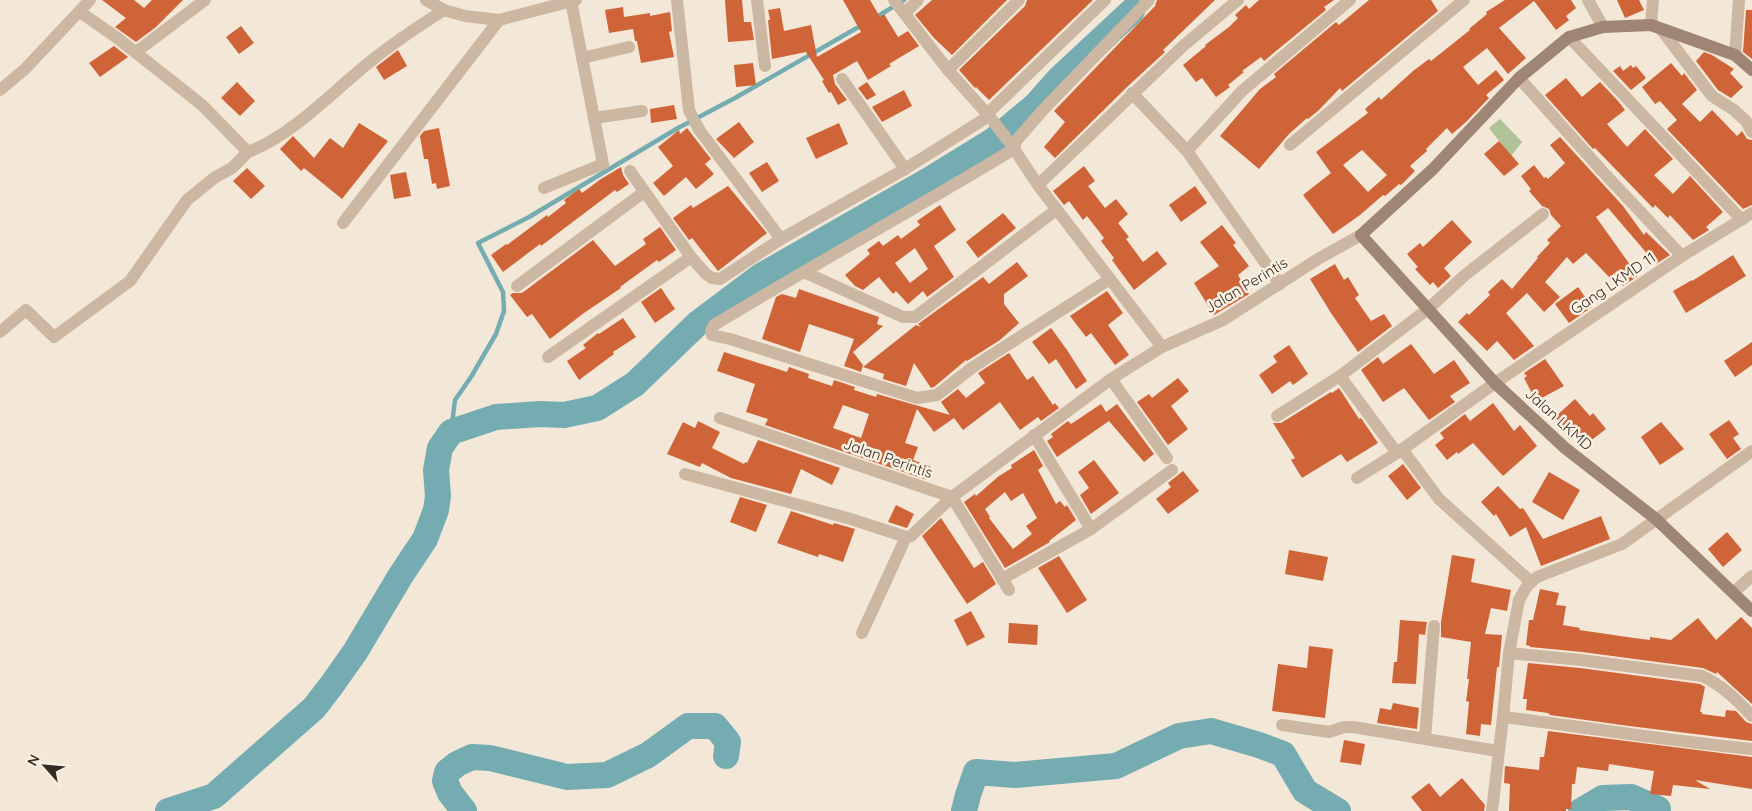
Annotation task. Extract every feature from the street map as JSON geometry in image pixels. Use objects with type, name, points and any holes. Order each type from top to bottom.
[{"type":"street","points":[[0,90],[25,69],[90,0]]},
{"type":"street","points":[[136,52],[205,0]]},
{"type":"street","points":[[426,0],[444,10],[465,16],[499,20],[574,1],[582,58],[603,164],[544,188]]},
{"type":"street","points":[[677,0],[689,110],[700,131],[781,239]]},
{"type":"street","points":[[757,0],[765,66]]},
{"type":"street","points":[[894,0],[948,70],[989,116],[1056,210],[1162,347]]},
{"type":"street","points":[[905,13],[918,0]]},
{"type":"street","points":[[948,70],[1019,0]]},
{"type":"street","points":[[630,171],[691,257],[706,274],[712,278],[720,279],[781,239],[905,169],[989,116],[1106,0]]},
{"type":"street","points":[[1110,280],[973,367],[937,396],[917,398],[712,335],[711,331],[714,325],[923,204],[1012,146],[1043,110],[1150,0]]},
{"type":"street","points":[[1038,185],[1183,46],[1238,0]]},
{"type":"street","points":[[1187,151],[1242,91],[1350,0]]},
{"type":"street","points":[[1290,145],[1464,0]]},
{"type":"street","points":[[1588,0],[1603,27]]},
{"type":"street","points":[[1653,0],[1656,27],[1712,96],[1734,110],[1746,121],[1752,132]]},
{"type":"street","points":[[1735,55],[1740,0]]},
{"type":"street","points":[[0,332],[26,310],[54,337],[130,281],[187,200],[214,178],[232,168],[248,152],[258,148],[301,120],[371,60],[444,10]]},
{"type":"street","points":[[80,12],[136,52],[203,106],[248,152]]},
{"type":"street","points":[[343,224],[499,20]]},
{"type":"street","name":"Jalan Perintis","points":[[720,418],[952,497],[1111,379],[1162,347],[1223,320],[1361,235],[1433,169],[1519,78],[1569,37],[1603,27],[1656,27],[1735,55],[1752,70]]},
{"type":"street","points":[[1569,37],[1747,216]]},
{"type":"street","points":[[582,58],[629,47]]},
{"type":"street","points":[[1519,78],[1603,172],[1682,256]]},
{"type":"street","points":[[842,79],[905,169]]},
{"type":"street","points":[[1132,94],[1187,151],[1280,284]]},
{"type":"street","points":[[594,118],[642,111]]},
{"type":"street","points":[[517,286],[644,192]]},
{"type":"street","points":[[804,272],[903,317],[914,317],[1056,210]]},
{"type":"street","points":[[1277,416],[1340,376],[1428,309],[1465,276],[1543,214]]},
{"type":"street","name":"Gang LKMD 11","points":[[1357,478],[1400,451],[1494,383],[1682,256],[1747,216]]},
{"type":"street","name":"Jalan LKMD","points":[[1361,235],[1494,383],[1565,448],[1656,519],[1752,610]]},
{"type":"street","points":[[548,357],[691,257]]},
{"type":"street","points":[[1340,376],[1439,499],[1531,582]]},
{"type":"street","points":[[1002,579],[1091,529],[1169,464],[1111,379]]},
{"type":"street","points":[[1034,435],[1091,529]]},
{"type":"street","points":[[1492,811],[1498,751],[1504,717],[1509,653],[1519,600],[1527,586],[1537,577],[1622,544],[1752,451]]},
{"type":"street","points":[[685,474],[851,519],[906,537],[911,536],[952,497],[1009,590]]},
{"type":"street","points":[[862,633],[906,537]]},
{"type":"street","points":[[1734,592],[1752,576]]},
{"type":"street","points":[[1425,738],[1434,626]]},
{"type":"street","points":[[1509,653],[1581,660],[1702,676],[1713,681],[1736,699],[1752,716]]},
{"type":"street","points":[[1504,717],[1679,742],[1752,749]]},
{"type":"street","points":[[1282,724],[1329,732],[1353,726],[1498,751]]},
{"type":"green space","points":[[1500,119],[1522,142],[1511,156],[1489,128]]},
{"type":"building","points":[[102,0],[134,0],[144,8],[152,0],[183,0],[156,27],[136,42],[115,27],[126,18]]},
{"type":"building","points":[[725,0],[742,0],[744,22],[751,22],[754,40],[728,42]]},
{"type":"building","points":[[843,0],[870,0],[880,17],[884,14],[898,37],[908,31],[919,46],[889,64],[891,66],[868,80],[857,61],[833,75],[835,84],[847,100],[838,105],[831,92],[829,93],[822,81],[824,80],[806,52],[772,59],[768,10],[780,8],[784,31],[811,25],[817,57],[861,32]]},
{"type":"building","points":[[932,0],[1007,0],[952,55],[934,38],[915,15]]},
{"type":"building","points":[[1027,0],[1093,0],[989,100],[959,70],[1025,6]]},
{"type":"building","points":[[1157,0],[1215,0],[1163,50],[1165,52],[1055,158],[1044,147],[1065,122],[1054,111],[1155,6]]},
{"type":"building","points":[[1259,0],[1334,0],[1324,7],[1326,10],[1264,61],[1261,57],[1242,71],[1244,72],[1228,85],[1230,87],[1216,97],[1202,78],[1196,82],[1183,65],[1229,27],[1238,18],[1235,15],[1246,5],[1249,9]]},
{"type":"building","points":[[1369,0],[1431,0],[1438,11],[1342,91],[1340,88],[1319,110],[1289,134],[1259,169],[1220,136],[1260,89],[1276,77],[1274,74],[1336,22],[1339,25]]},
{"type":"building","points":[[1505,0],[1571,0],[1576,8],[1566,16],[1569,20],[1556,30],[1534,1],[1499,28],[1526,58],[1508,74],[1487,48],[1463,67],[1478,85],[1496,70],[1504,80],[1486,95],[1489,98],[1466,122],[1452,134],[1447,128],[1426,149],[1427,151],[1410,166],[1415,171],[1401,185],[1399,184],[1385,196],[1383,195],[1360,215],[1333,234],[1303,195],[1331,173],[1316,152],[1368,113],[1365,109],[1379,97],[1381,100],[1413,71],[1429,59],[1431,61],[1470,30],[1487,14],[1486,12]],"holes":[[[1362,150],[1387,175],[1368,192],[1343,165]]]},
{"type":"building","points":[[1617,0],[1639,0],[1644,10],[1625,18]]},
{"type":"building","points":[[623,7],[624,17],[650,13],[650,16],[670,12],[672,31],[669,32],[674,57],[641,63],[633,29],[609,33],[605,10]]},
{"type":"building","points":[[1746,10],[1752,10],[1752,59],[1743,52]]},
{"type":"building","points":[[241,26],[254,43],[239,54],[226,37]]},
{"type":"building","points":[[114,46],[128,57],[100,77],[89,63]]},
{"type":"building","points":[[398,50],[407,66],[384,80],[376,67]]},
{"type":"building","points":[[1704,52],[1734,69],[1730,73],[1743,87],[1731,98],[1718,90],[1696,61]]},
{"type":"building","points":[[753,63],[756,85],[736,87],[734,65]]},
{"type":"building","points":[[1671,63],[1682,76],[1684,73],[1697,90],[1682,104],[1700,122],[1712,110],[1737,136],[1742,131],[1747,139],[1752,140],[1752,205],[1743,209],[1667,129],[1677,120],[1660,101],[1655,104],[1642,87]]},
{"type":"building","points":[[1631,65],[1633,68],[1636,66],[1646,78],[1631,90],[1613,71],[1620,66],[1623,71]]},
{"type":"building","points":[[1566,78],[1582,97],[1600,82],[1618,101],[1625,110],[1607,124],[1627,147],[1645,129],[1673,159],[1654,175],[1673,194],[1690,176],[1723,212],[1706,227],[1709,230],[1693,240],[1670,215],[1668,218],[1655,205],[1653,208],[1595,148],[1593,149],[1545,95]]},
{"type":"building","points":[[237,82],[255,101],[240,116],[221,98]]},
{"type":"building","points":[[867,82],[876,95],[867,100],[858,88]]},
{"type":"building","points":[[904,90],[912,106],[882,122],[872,107]]},
{"type":"building","points":[[674,105],[677,119],[651,123],[650,109]]},
{"type":"building","points":[[739,122],[754,142],[734,158],[716,139]]},
{"type":"building","points":[[359,123],[388,141],[342,199],[304,168],[301,171],[280,149],[293,136],[314,158],[330,138],[343,148]]},
{"type":"building","points":[[839,123],[848,144],[816,159],[806,138]]},
{"type":"building","points":[[439,128],[450,186],[437,189],[436,183],[432,184],[428,159],[424,159],[420,136],[424,131]]},
{"type":"building","points":[[687,128],[711,159],[705,164],[714,174],[696,189],[686,177],[664,196],[653,183],[673,166],[658,147],[679,130],[680,134]]},
{"type":"building","points":[[1560,137],[1623,206],[1644,235],[1646,232],[1670,255],[1656,264],[1608,208],[1596,217],[1638,276],[1623,286],[1614,273],[1610,278],[1586,253],[1573,264],[1567,257],[1545,282],[1560,297],[1544,312],[1527,293],[1506,313],[1534,346],[1514,360],[1497,341],[1487,351],[1458,322],[1467,313],[1469,315],[1490,295],[1488,292],[1502,279],[1512,289],[1550,243],[1547,240],[1561,226],[1551,215],[1549,209],[1542,206],[1529,191],[1531,189],[1521,176],[1534,165],[1544,178],[1548,179],[1565,163],[1550,145]]},
{"type":"building","points":[[1499,141],[1519,164],[1504,176],[1484,154]]},
{"type":"building","points":[[767,162],[779,181],[762,192],[749,173]]},
{"type":"building","points":[[1084,166],[1095,181],[1088,186],[1105,208],[1116,199],[1128,214],[1118,223],[1129,237],[1126,239],[1143,262],[1157,251],[1167,264],[1134,290],[1101,241],[1104,238],[1087,216],[1083,220],[1069,201],[1064,205],[1053,191]]},
{"type":"building","points":[[621,167],[623,175],[629,184],[617,192],[615,190],[503,272],[491,255],[547,215],[548,217],[566,203],[564,200],[579,189],[582,193]]},
{"type":"building","points":[[247,168],[265,186],[251,199],[233,181]]},
{"type":"building","points":[[406,172],[411,196],[394,199],[390,175]]},
{"type":"building","points":[[728,186],[767,233],[718,271],[692,238],[689,240],[673,218],[691,205],[693,208]]},
{"type":"building","points":[[1195,186],[1207,203],[1181,222],[1169,205]]},
{"type":"building","points":[[940,205],[956,230],[934,246],[954,277],[927,297],[923,291],[908,304],[896,291],[893,294],[879,277],[863,290],[855,286],[845,275],[870,254],[867,250],[879,241],[883,246],[898,235],[901,239],[920,225],[917,221]],"holes":[[[915,248],[928,269],[910,283],[895,263]]]},
{"type":"building","points":[[1003,213],[1016,228],[978,258],[966,242]]},
{"type":"building","points":[[1452,220],[1472,242],[1444,268],[1451,276],[1438,288],[1433,282],[1430,285],[1415,269],[1418,267],[1407,254],[1420,243],[1423,247]]},
{"type":"building","points":[[1222,225],[1236,243],[1233,245],[1249,266],[1238,275],[1249,294],[1214,315],[1194,283],[1219,266],[1200,242]]},
{"type":"building","points":[[660,227],[676,250],[659,262],[657,260],[550,339],[532,314],[527,317],[510,295],[522,293],[593,240],[615,266],[646,244],[643,239]]},
{"type":"building","points":[[1733,255],[1746,276],[1686,313],[1673,291]]},
{"type":"building","points":[[1017,262],[1028,276],[1004,294],[1004,304],[1019,323],[1000,340],[966,360],[934,387],[931,388],[914,363],[906,386],[883,379],[884,374],[863,367],[916,325],[921,327],[918,324],[983,277],[989,284]]},
{"type":"building","points":[[1335,264],[1344,280],[1348,277],[1359,295],[1355,298],[1371,321],[1384,314],[1392,326],[1358,352],[1310,279]]},
{"type":"building","points":[[1578,287],[1592,307],[1569,323],[1555,304]]},
{"type":"building","points":[[661,288],[675,309],[655,323],[641,302]]},
{"type":"building","points":[[799,289],[879,317],[877,324],[883,326],[853,352],[863,365],[861,372],[844,366],[854,339],[809,324],[800,352],[762,339],[776,297],[782,294],[796,298]]},
{"type":"building","points":[[1107,291],[1123,313],[1108,325],[1129,355],[1115,365],[1091,333],[1086,337],[1070,316]]},
{"type":"building","points":[[623,318],[636,337],[613,352],[614,354],[579,380],[567,361],[586,348],[583,345],[598,333]]},
{"type":"building","points":[[1051,328],[1087,381],[1076,389],[1056,359],[1049,364],[1032,342]]},
{"type":"building","points":[[1752,342],[1752,365],[1735,377],[1724,361]]},
{"type":"building","points":[[1411,344],[1434,374],[1454,360],[1470,383],[1450,396],[1455,402],[1429,420],[1404,388],[1383,402],[1361,370],[1378,357],[1383,364]]},
{"type":"building","points":[[1289,345],[1308,374],[1293,385],[1290,381],[1272,394],[1259,375],[1277,362],[1273,356]]},
{"type":"building","points":[[724,352],[787,372],[789,367],[809,374],[808,378],[832,386],[834,380],[855,387],[854,390],[876,397],[877,394],[950,415],[941,402],[958,389],[966,398],[985,383],[978,373],[1009,353],[1027,380],[1033,376],[1053,405],[1055,403],[1059,408],[1041,421],[1038,417],[1020,430],[1000,402],[963,430],[954,418],[934,432],[917,409],[905,443],[918,447],[913,460],[931,467],[927,480],[765,425],[768,419],[746,412],[755,384],[717,371]],"holes":[[[843,405],[869,414],[861,438],[833,428]]]},
{"type":"building","points":[[1545,359],[1564,386],[1536,401],[1524,378],[1527,376],[1524,373]]},
{"type":"building","points":[[1178,378],[1189,391],[1171,406],[1188,429],[1168,445],[1137,402],[1149,394],[1152,398]]},
{"type":"building","points":[[1339,388],[1359,419],[1361,418],[1378,443],[1347,462],[1341,454],[1302,478],[1291,460],[1295,458],[1273,423],[1281,423]]},
{"type":"building","points":[[1575,399],[1590,416],[1593,413],[1606,429],[1589,442],[1586,438],[1579,443],[1555,417]]},
{"type":"building","points":[[1493,403],[1514,431],[1520,425],[1537,446],[1503,476],[1473,443],[1447,460],[1435,445],[1444,438],[1440,433],[1465,414],[1470,421]]},
{"type":"building","points":[[1101,404],[1106,412],[1117,404],[1154,454],[1144,462],[1109,421],[1057,457],[1047,441],[1053,437],[1051,434],[1068,421],[1071,424]]},
{"type":"building","points":[[1729,420],[1739,434],[1733,438],[1741,449],[1727,459],[1709,434]]},
{"type":"building","points":[[698,421],[720,432],[712,448],[744,464],[745,462],[747,463],[758,440],[840,468],[832,485],[801,469],[791,494],[731,478],[702,463],[700,467],[667,454],[683,422],[695,428]]},
{"type":"building","points":[[1661,422],[1684,449],[1660,465],[1641,437]]},
{"type":"building","points":[[1034,450],[1043,466],[1038,470],[1056,504],[1060,501],[1065,507],[1067,505],[1076,520],[1050,542],[1005,568],[964,502],[975,494],[976,496],[999,476],[1012,468],[1011,465]],"holes":[[[1005,492],[1011,501],[1023,493],[1037,518],[1026,526],[1032,534],[1013,549],[989,518],[985,509]]]},
{"type":"building","points":[[1094,460],[1119,493],[1091,514],[1080,495],[1089,488],[1078,472]]},
{"type":"building","points":[[1403,464],[1421,488],[1407,500],[1388,476]]},
{"type":"building","points":[[1183,471],[1199,491],[1168,514],[1156,499],[1171,487],[1168,483]]},
{"type":"building","points":[[1549,472],[1580,490],[1563,520],[1532,502]]},
{"type":"building","points":[[1498,486],[1520,509],[1523,508],[1543,539],[1601,516],[1610,539],[1541,566],[1526,527],[1510,537],[1496,514],[1494,516],[1481,502]]},
{"type":"building","points":[[740,497],[767,505],[756,532],[730,522]]},
{"type":"building","points":[[896,505],[914,514],[907,528],[888,522]]},
{"type":"building","points":[[791,511],[833,525],[834,523],[855,529],[843,562],[819,554],[818,557],[777,543]]},
{"type":"building","points":[[941,518],[974,568],[983,562],[996,584],[967,604],[922,536]]},
{"type":"building","points":[[1727,532],[1742,550],[1723,567],[1708,549]]},
{"type":"building","points":[[1289,550],[1328,557],[1323,581],[1285,574]]},
{"type":"building","points":[[1452,555],[1475,559],[1471,582],[1511,590],[1507,611],[1491,608],[1485,634],[1502,635],[1491,725],[1481,724],[1480,736],[1466,734],[1469,702],[1466,701],[1469,679],[1467,679],[1471,642],[1441,637],[1441,622]]},
{"type":"building","points":[[1059,556],[1087,600],[1067,613],[1038,568]]},
{"type":"building","points":[[1540,589],[1559,593],[1556,605],[1566,606],[1563,625],[1580,628],[1579,630],[1634,638],[1650,640],[1650,637],[1671,640],[1698,618],[1716,640],[1741,617],[1752,628],[1752,704],[1717,672],[1716,674],[1703,668],[1526,645],[1529,620],[1533,620]]},
{"type":"building","points":[[971,611],[985,637],[967,646],[954,620]]},
{"type":"building","points":[[1400,620],[1427,622],[1425,635],[1419,634],[1416,684],[1392,683],[1394,662],[1397,662]]},
{"type":"building","points":[[1009,623],[1038,625],[1037,645],[1008,643]]},
{"type":"building","points":[[1309,646],[1333,649],[1325,718],[1272,711],[1278,664],[1307,668]]},
{"type":"building","points":[[1528,663],[1700,684],[1705,687],[1700,712],[1702,714],[1725,717],[1726,710],[1736,711],[1746,722],[1752,724],[1752,741],[1629,726],[1526,710],[1527,699],[1523,699]]},
{"type":"building","points":[[1393,703],[1419,708],[1417,729],[1377,723],[1380,708],[1391,710]]},
{"type":"building","points":[[1548,731],[1752,757],[1752,789],[1695,780],[1710,789],[1673,785],[1671,796],[1650,794],[1654,771],[1609,764],[1608,771],[1577,767],[1575,784],[1572,784],[1571,809],[1566,809],[1566,811],[1509,811],[1510,784],[1504,783],[1505,766],[1539,770],[1540,757],[1544,757]]},
{"type":"building","points":[[1344,740],[1365,744],[1361,765],[1340,762]]},
{"type":"building","points":[[1462,778],[1485,805],[1484,811],[1422,811],[1411,797],[1429,783],[1440,797]]},
{"type":"waterway","points":[[875,18],[904,0]]},
{"type":"waterway","points":[[168,811],[214,796],[314,708],[331,686],[355,652],[425,539],[436,510],[438,496],[436,470],[440,448],[451,432],[496,417],[540,414],[564,415],[597,408],[635,384],[697,324],[761,276],[929,180],[994,140],[1036,105],[1060,78],[1132,11]]},
{"type":"waterway","points":[[451,432],[455,400],[496,334],[504,311],[503,292],[478,243],[529,217],[678,128],[735,98],[862,25]]},
{"type":"waterway","points":[[464,811],[450,793],[445,781],[447,772],[457,764],[472,757],[490,758],[567,777],[607,775],[648,755],[688,726],[715,726],[728,742],[726,756]]},
{"type":"waterway","points":[[964,811],[976,772],[1015,775],[1116,766],[1179,736],[1211,731],[1283,754],[1305,791],[1338,811]]},
{"type":"waterway","points":[[1581,811],[1603,798],[1631,797],[1658,809]]}]
